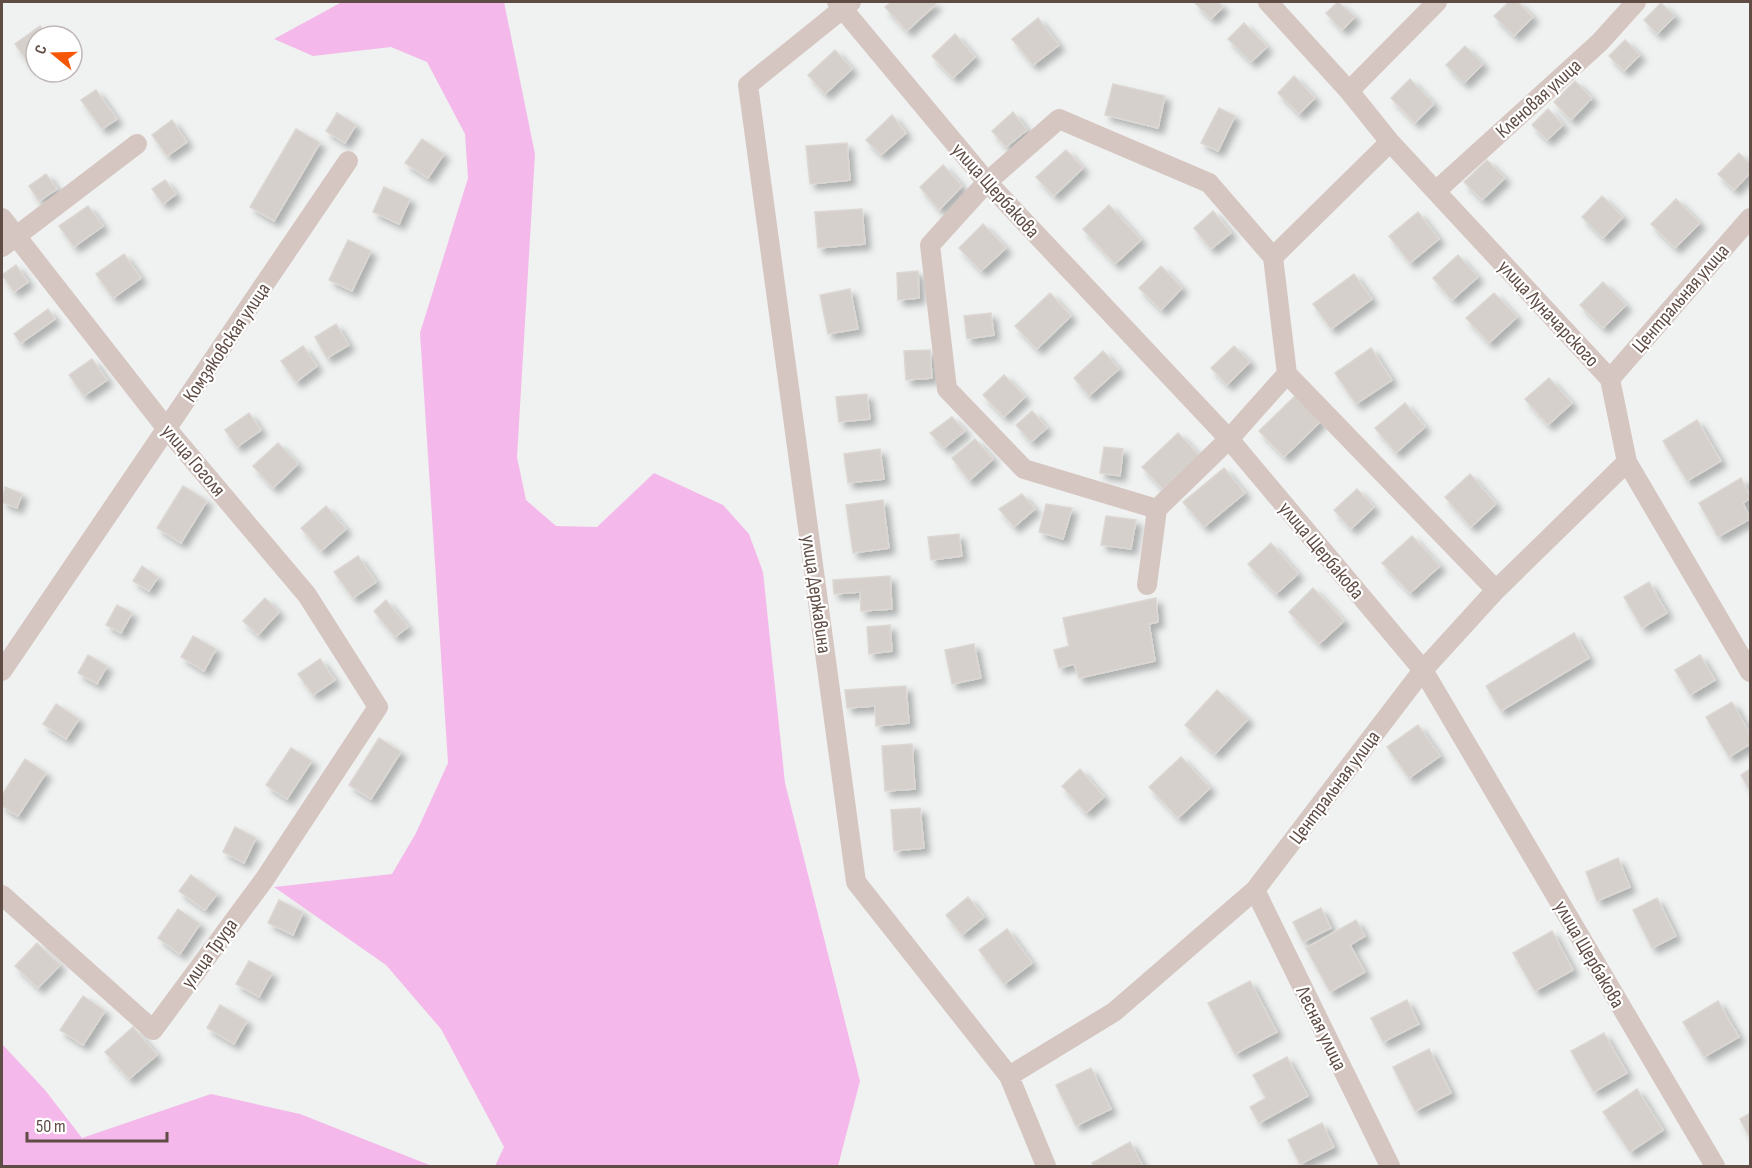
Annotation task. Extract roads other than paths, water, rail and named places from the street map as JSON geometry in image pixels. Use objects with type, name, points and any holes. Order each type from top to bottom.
[{"type":"street","name":"улица Луначарского","points":[[1268,2],[1349,91],[1390,142],[1610,379],[1627,462],[1750,672]]},
{"type":"street","points":[[1349,91],[1437,2]]},
{"type":"street","name":"Кленовая улица","points":[[1436,191],[1600,42],[1636,2]]},
{"type":"street","name":"улица Щербакова","points":[[844,4],[987,182],[1229,439],[1423,670],[1715,1167]]},
{"type":"street","name":"улица Державина","points":[[844,4],[748,85],[856,882],[1009,1076],[1046,1167]]},
{"type":"street","points":[[1158,509],[1024,469],[948,389],[930,245],[987,182],[1059,119],[1209,183],[1273,257],[1287,374],[1496,590]]},
{"type":"street","points":[[1273,257],[1390,142]]},
{"type":"street","points":[[8,241],[137,144]]},
{"type":"street","name":"Комзяковская улица","points":[[2,671],[348,161]]},
{"type":"street","name":"улица Гоголя","points":[[2,218],[8,241],[307,595],[378,707]]},
{"type":"street","name":"Центральная улица","points":[[1610,379],[1750,218]]},
{"type":"street","points":[[1147,585],[1158,509],[1229,439],[1287,374]]},
{"type":"street","name":"Центральная улица","points":[[1009,1076],[1114,1012],[1255,890],[1423,670],[1496,590],[1627,462]]},
{"type":"street","name":"улица Труда","points":[[2,895],[153,1030],[264,880],[378,707]]},
{"type":"street","name":"Лесная улица","points":[[1255,890],[1390,1167]]}]
